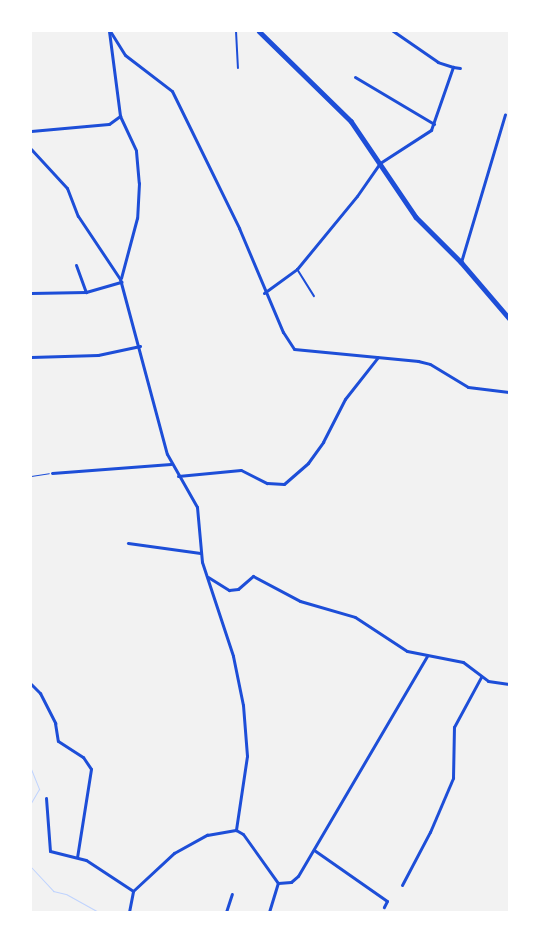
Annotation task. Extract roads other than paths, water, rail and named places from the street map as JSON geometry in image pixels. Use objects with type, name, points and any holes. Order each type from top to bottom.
[{"type":"main road","points":[[259,31],[345,114],[416,217],[461,262],[509,318]]},
{"type":"street","points":[[110,31],[120,116],[136,151],[139,183],[137,218],[121,280]]},
{"type":"street","points":[[110,31],[125,55],[172,90],[239,228],[264,293],[294,349],[430,364],[468,387],[509,392]]},
{"type":"street","points":[[393,31],[438,62],[460,68]]},
{"type":"street","points":[[264,293],[297,269],[357,196],[380,163],[422,138],[434,124],[453,67]]},
{"type":"street","points":[[355,78],[434,124]]},
{"type":"street","points":[[461,262],[505,114]]},
{"type":"street","points":[[31,132],[109,124],[120,116]]},
{"type":"street","points":[[31,149],[67,188],[78,216],[121,280],[140,346],[159,430],[171,464],[197,507],[200,553],[233,656],[248,744],[236,830]]},
{"type":"street","points":[[76,265],[86,292]]},
{"type":"street","points":[[31,293],[86,292],[121,280]]},
{"type":"street","points":[[31,357],[98,355],[140,346]]},
{"type":"street","points":[[178,476],[241,470],[267,483],[284,484],[308,463],[323,442],[345,399],[378,358]]},
{"type":"street","points":[[52,473],[171,464]]},
{"type":"street","points":[[128,543],[200,553]]},
{"type":"street","points":[[207,576],[229,590],[238,589],[253,576],[300,601],[355,617],[400,647],[427,656],[463,662],[480,677],[509,684]]},
{"type":"street","points":[[278,883],[291,882],[298,876],[427,656]]},
{"type":"street","points":[[402,884],[430,832],[453,778],[454,727],[480,677]]},
{"type":"street","points":[[31,684],[40,693],[55,722],[58,741],[83,756],[91,770],[77,857]]},
{"type":"street","points":[[46,798],[50,851],[72,858],[77,857],[133,891]]},
{"type":"street","points":[[130,912],[133,891],[188,843],[207,835],[236,830],[243,834],[278,883]]},
{"type":"street","points":[[314,850],[387,900],[384,906]]},
{"type":"street","points":[[269,912],[278,883]]},
{"type":"street","points":[[226,912],[232,894]]},
{"type":"lane","points":[[236,31],[238,68]]},
{"type":"lane","points":[[297,269],[314,296]]},
{"type":"waterway","points":[[31,769],[39,789],[31,803]]},
{"type":"waterway","points":[[31,867],[53,891],[66,894],[98,912]]}]
